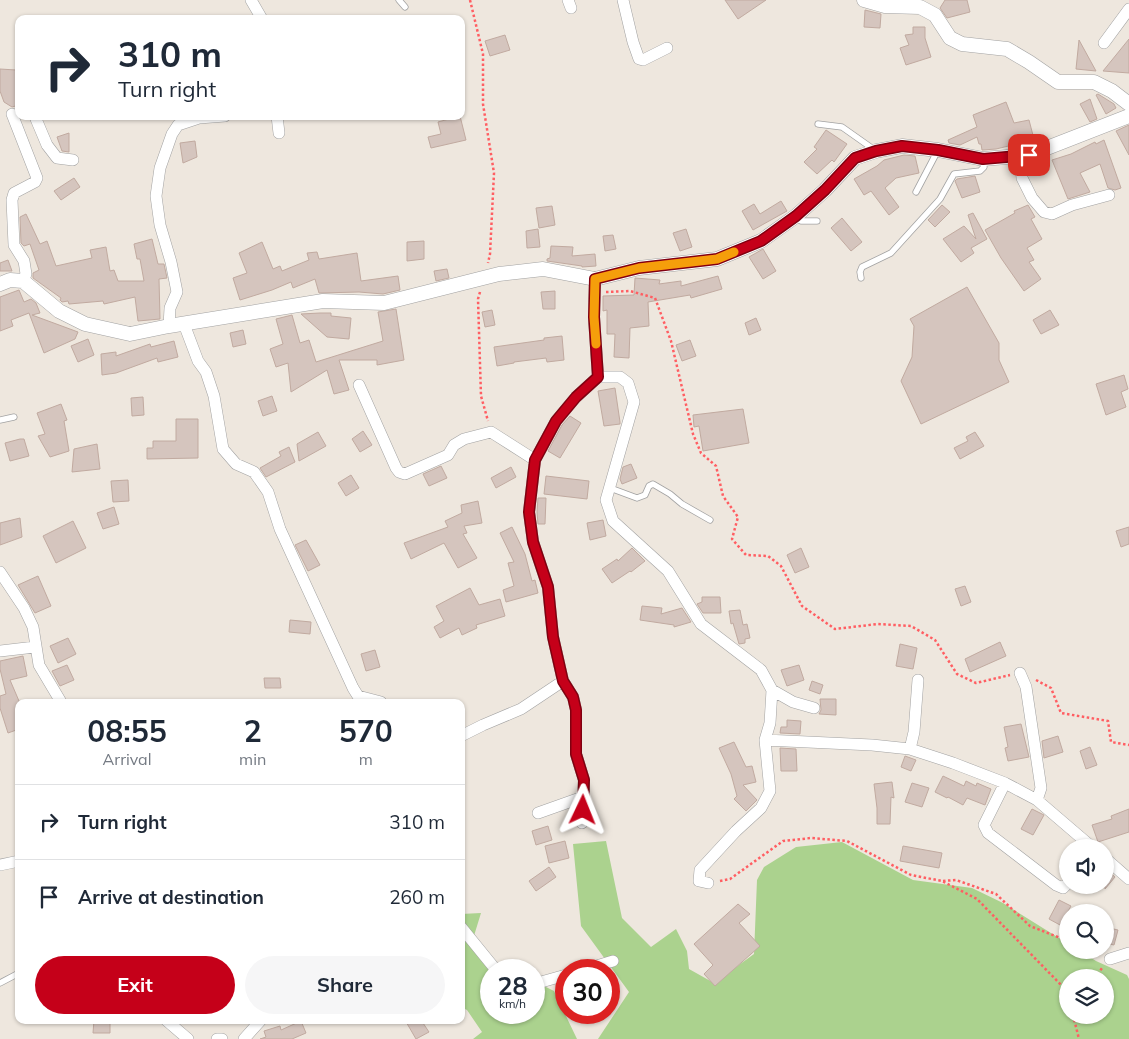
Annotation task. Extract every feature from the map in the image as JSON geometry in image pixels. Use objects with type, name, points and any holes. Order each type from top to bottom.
[{"type":"street","points":[[251,0],[260,15]]},
{"type":"street","points":[[623,0],[632,42],[639,59],[642,60],[666,48]]},
{"type":"street","points":[[864,0],[885,6],[920,7],[935,15],[950,38],[962,44],[1007,49],[1058,82],[1094,82],[1112,91],[1129,104]]},
{"type":"street","points":[[1104,42],[1129,9]]},
{"type":"street","points":[[12,114],[37,178],[35,182],[14,193],[12,200],[14,245],[24,261],[26,274],[23,281]]},
{"type":"street","points":[[0,284],[10,280],[23,281],[59,311],[85,324],[130,334],[323,301],[384,303],[484,277],[543,269],[595,286],[639,268],[717,259],[761,241],[796,216],[825,190],[855,158],[876,151],[902,146],[938,150],[983,159],[1029,155],[1129,116]]},
{"type":"street","points":[[36,120],[47,145],[57,158],[73,160]]},
{"type":"street","points":[[169,326],[170,308],[177,292],[171,262],[160,225],[156,196],[160,168],[172,134],[178,125],[193,120]]},
{"type":"street","points":[[277,120],[279,133]]},
{"type":"street","points":[[26,149],[47,145]]},
{"type":"street","points":[[1020,156],[1022,178],[1032,198],[1044,212],[1052,214],[1098,197],[1109,195]]},
{"type":"street","points":[[0,203],[12,200]]},
{"type":"street","points":[[595,286],[594,317],[598,377]]},
{"type":"street","points":[[184,324],[198,361],[206,372],[214,396],[223,449],[236,464],[254,472],[268,492],[280,529],[353,688],[358,696],[370,699]]},
{"type":"street","points":[[582,822],[584,780],[576,754],[576,710],[573,697],[563,681],[553,637],[548,587],[533,542],[529,512],[535,460],[556,421],[576,397],[598,377],[620,377],[628,383],[634,402],[606,500],[613,521],[668,572],[701,624],[761,670],[772,690],[793,702],[814,708]]},
{"type":"street","points":[[359,385],[396,468],[400,472],[405,474],[448,455],[454,445],[464,439],[491,432],[535,460]]},
{"type":"street","points":[[0,572],[24,608],[33,627],[39,665],[59,699]]},
{"type":"street","points":[[0,651],[35,647]]},
{"type":"street","points":[[1020,673],[1026,687],[1041,788],[1037,800]]},
{"type":"street","points":[[910,749],[914,732],[918,680]]},
{"type":"street","points":[[465,734],[521,709],[563,681]]},
{"type":"street","points":[[708,884],[699,881],[700,870],[736,831],[761,808],[770,791],[765,740],[770,723],[772,690]]},
{"type":"street","points":[[765,740],[872,745],[910,749],[1005,783],[1037,800],[1082,839]]},
{"type":"street","points":[[1005,783],[984,825],[988,833],[1059,886]]},
{"type":"street","points":[[538,812],[583,797]]},
{"type":"street","points":[[0,865],[15,862]]},
{"type":"street","points":[[1114,866],[1129,879]]},
{"type":"street","points":[[465,932],[487,959]]},
{"type":"street","points":[[1114,958],[1129,953]]},
{"type":"street","points":[[171,1024],[188,1039]]},
{"type":"street","points":[[244,1039],[257,1024]]},
{"type":"street","points":[[217,1039],[222,1039]]},
{"type":"lane","points":[[399,0],[405,7]]},
{"type":"lane","points":[[818,124],[842,127],[876,151]]},
{"type":"lane","points":[[916,192],[938,150]]},
{"type":"lane","points":[[861,278],[860,272],[862,267],[891,253],[940,199],[954,174],[980,171],[984,167],[983,159]]},
{"type":"lane","points":[[796,216],[801,221],[817,221]]},
{"type":"lane","points":[[0,420],[14,417]]},
{"type":"lane","points":[[610,488],[637,498],[645,495],[649,486],[653,484],[710,520]]},
{"type":"lane","points":[[0,983],[15,975]]},
{"type":"path","points":[[470,0],[483,54],[483,104],[494,173],[490,254],[478,299],[481,396],[491,432]]},
{"type":"path","points":[[595,286],[630,291],[655,298],[671,342],[692,434],[701,453],[716,466],[723,496],[738,517],[732,539],[746,555],[768,556],[781,566],[802,606],[835,629],[878,624],[912,626],[936,640],[957,674],[976,683],[1020,673],[1051,688],[1060,713],[1108,721],[1111,742],[1129,745]]},
{"type":"path","points":[[708,884],[730,879],[783,841],[811,838],[847,840],[911,875],[942,881],[956,880],[996,894],[1030,926],[1059,938]]},
{"type":"path","points":[[942,881],[977,899],[1059,983]]},
{"type":"path","points":[[1075,1024],[1079,1039]]},
{"type":"green space","points":[[606,841],[622,918],[651,947],[676,929],[687,951],[689,969],[714,983],[754,954],[757,880],[764,867],[796,847],[842,842],[913,880],[972,888],[1003,903],[1059,938],[1059,959],[1093,959],[1114,969],[1059,969],[1059,1024],[1114,1024],[1114,969],[1127,975],[1129,979],[1129,1039],[598,1039],[608,1024],[620,1024],[620,1006],[629,992],[620,980],[620,959],[605,959],[581,926],[573,844]]},
{"type":"green space","points":[[481,913],[473,939],[491,959],[480,959],[480,1024],[545,1024],[545,986],[555,993],[555,1024],[570,1024],[577,1039],[473,1039],[482,1032],[465,1009],[465,914]]},
{"type":"building","points":[[725,0],[766,0],[738,19]]},
{"type":"building","points":[[945,0],[967,0],[970,12],[947,18],[940,8]]},
{"type":"building","points":[[865,10],[881,14],[880,28],[864,27]]},
{"type":"building","points":[[913,27],[925,27],[925,38],[931,57],[906,65],[900,48],[909,45],[905,35],[913,34]]},
{"type":"building","points":[[505,35],[510,50],[490,56],[485,41]]},
{"type":"building","points":[[1129,39],[1129,73],[1103,71]]},
{"type":"building","points":[[1079,40],[1096,71],[1076,69]]},
{"type":"building","points":[[0,69],[15,70],[15,106],[12,107],[4,102],[0,91]]},
{"type":"building","points":[[1098,94],[1114,104],[1116,108],[1106,114],[1096,95]]},
{"type":"building","points":[[1090,99],[1097,119],[1090,122],[1080,104]]},
{"type":"building","points":[[1006,102],[1014,123],[1029,120],[1035,143],[1022,146],[1021,143],[982,150],[977,137],[960,145],[949,143],[948,140],[977,127],[973,115]]},
{"type":"building","points":[[461,120],[466,140],[431,148],[428,137],[441,134],[438,122]]},
{"type":"building","points":[[1129,125],[1129,155],[1116,131]]},
{"type":"building","points":[[826,130],[847,144],[834,162],[832,160],[817,174],[804,162],[817,149],[814,147]]},
{"type":"building","points":[[69,133],[69,152],[62,151],[57,137]]},
{"type":"building","points":[[1104,140],[1121,188],[1115,190],[1108,188],[1100,164],[1080,173],[1090,192],[1068,199],[1052,160]]},
{"type":"building","points":[[195,141],[197,157],[183,163],[180,143]]},
{"type":"building","points":[[904,155],[915,156],[919,173],[896,178],[885,188],[899,207],[889,215],[871,191],[864,195],[854,179],[884,160]]},
{"type":"building","points":[[975,176],[980,192],[962,198],[955,181]]},
{"type":"building","points":[[74,178],[80,187],[61,200],[54,191]]},
{"type":"building","points":[[781,201],[787,211],[753,230],[742,211],[754,204],[760,214]]},
{"type":"building","points":[[942,205],[950,212],[935,227],[928,220]]},
{"type":"building","points":[[1028,205],[1035,217],[1031,219],[1042,239],[1027,248],[1034,260],[1029,262],[1041,279],[1024,291],[1001,258],[985,230],[1015,213],[1014,211]]},
{"type":"building","points":[[552,206],[555,225],[539,228],[536,208]]},
{"type":"building","points":[[973,213],[987,239],[971,248],[974,253],[961,262],[943,239],[964,226],[976,239],[968,215]]},
{"type":"building","points":[[26,214],[40,244],[47,241],[56,266],[92,258],[90,250],[106,247],[110,271],[114,270],[118,281],[144,281],[140,259],[137,259],[134,244],[152,239],[158,264],[164,264],[167,278],[159,279],[160,319],[138,321],[135,297],[104,304],[103,301],[69,304],[68,301],[62,302],[61,298],[33,278],[33,273],[39,270],[30,244],[24,246],[21,243],[20,217]]},
{"type":"building","points":[[842,218],[862,242],[851,251],[831,228]]},
{"type":"building","points":[[538,229],[540,247],[527,248],[526,231]]},
{"type":"building","points":[[686,229],[692,247],[680,251],[673,233]]},
{"type":"building","points":[[613,235],[616,249],[605,251],[603,236]]},
{"type":"building","points":[[424,241],[424,259],[407,261],[407,242]]},
{"type":"building","points":[[262,242],[273,269],[280,266],[282,271],[309,260],[307,253],[317,252],[319,259],[357,253],[361,281],[398,276],[400,290],[383,294],[359,292],[319,293],[315,279],[293,288],[291,282],[240,300],[233,278],[247,273],[239,253]]},
{"type":"building","points":[[551,246],[573,247],[572,256],[595,254],[596,266],[582,267],[547,261],[550,258]]},
{"type":"building","points":[[763,249],[776,271],[763,279],[749,257]]},
{"type":"building","points":[[8,260],[12,271],[0,271],[0,263]]},
{"type":"building","points":[[447,269],[449,278],[436,281],[434,271]]},
{"type":"building","points":[[718,276],[722,289],[691,298],[690,295],[648,302],[649,326],[630,328],[629,358],[614,357],[615,334],[607,334],[607,310],[603,311],[603,296],[634,295],[635,278],[660,280],[659,284],[681,281],[681,286]]},
{"type":"building","points":[[967,287],[999,343],[999,360],[1009,382],[921,424],[901,381],[912,357],[914,326],[910,319]]},
{"type":"building","points":[[19,290],[24,302],[31,299],[36,303],[40,313],[32,315],[78,332],[75,339],[44,353],[29,313],[11,320],[13,326],[0,331],[0,297]]},
{"type":"building","points":[[555,291],[555,309],[543,309],[541,292]]},
{"type":"building","points":[[396,309],[404,360],[377,365],[377,360],[339,360],[349,390],[334,394],[327,370],[291,392],[288,363],[276,367],[270,349],[283,344],[276,319],[292,315],[300,343],[309,340],[316,362],[383,341],[378,312]]},
{"type":"building","points":[[492,310],[495,325],[485,327],[482,312]]},
{"type":"building","points":[[1050,310],[1059,325],[1041,334],[1033,320]]},
{"type":"building","points":[[331,313],[331,316],[351,318],[349,339],[327,337],[301,314]]},
{"type":"building","points":[[756,318],[761,330],[749,335],[745,323]]},
{"type":"building","points":[[243,330],[246,344],[233,347],[230,333]]},
{"type":"building","points":[[562,336],[564,360],[547,362],[546,358],[497,366],[494,347]]},
{"type":"building","points":[[88,339],[94,355],[78,362],[71,346]]},
{"type":"building","points":[[690,340],[696,356],[682,361],[676,345]]},
{"type":"building","points":[[174,341],[178,357],[158,362],[157,358],[116,373],[102,375],[101,354],[116,352],[116,356],[150,344],[151,347]]},
{"type":"building","points":[[1124,375],[1128,389],[1121,392],[1126,407],[1106,415],[1096,384]]},
{"type":"building","points":[[615,388],[620,424],[604,426],[598,391]]},
{"type":"building","points":[[272,396],[277,411],[263,416],[258,401]]},
{"type":"building","points":[[143,397],[144,415],[132,416],[131,398]]},
{"type":"building","points":[[61,404],[67,420],[64,421],[69,451],[50,457],[38,436],[45,434],[37,413]]},
{"type":"building","points":[[743,409],[749,443],[703,451],[699,426],[694,427],[693,415]]},
{"type":"building","points":[[570,416],[581,423],[560,458],[548,451],[562,425]]},
{"type":"building","points":[[176,419],[198,419],[198,458],[147,459],[147,448],[153,448],[153,441],[176,441]]},
{"type":"building","points":[[363,431],[372,445],[360,452],[352,439]]},
{"type":"building","points":[[318,432],[326,446],[299,461],[297,444]]},
{"type":"building","points":[[975,432],[984,446],[960,459],[954,448],[968,441],[966,437]]},
{"type":"building","points":[[24,439],[29,456],[10,461],[5,443]]},
{"type":"building","points":[[97,444],[100,469],[72,472],[74,449]]},
{"type":"building","points":[[289,447],[295,462],[266,477],[260,468],[281,456],[279,452]]},
{"type":"building","points":[[631,464],[637,478],[622,484],[620,479],[623,467]]},
{"type":"building","points":[[441,466],[447,478],[429,486],[423,474]]},
{"type":"building","points":[[511,467],[516,477],[496,488],[491,478]]},
{"type":"building","points":[[351,475],[359,488],[346,496],[338,483]]},
{"type":"building","points":[[546,476],[589,481],[587,499],[544,494]]},
{"type":"building","points":[[128,480],[129,501],[113,502],[111,481]]},
{"type":"building","points":[[538,498],[546,498],[545,524],[538,524]]},
{"type":"building","points":[[478,501],[482,523],[464,526],[467,533],[463,534],[477,558],[458,568],[444,543],[411,559],[404,543],[448,527],[445,521],[462,513],[461,505]]},
{"type":"building","points":[[114,507],[119,524],[103,529],[97,513]]},
{"type":"building","points":[[20,518],[22,537],[0,545],[0,523]]},
{"type":"building","points":[[603,520],[606,536],[590,540],[587,523]]},
{"type":"building","points":[[73,521],[86,548],[56,563],[43,536]]},
{"type":"building","points":[[512,527],[525,554],[532,581],[535,580],[538,593],[506,602],[503,590],[514,586],[508,563],[514,562],[500,533]]},
{"type":"building","points":[[1129,527],[1129,544],[1121,547],[1116,531]]},
{"type":"building","points":[[306,540],[320,565],[308,571],[295,545]]},
{"type":"building","points":[[632,548],[645,561],[612,583],[602,569],[617,559],[618,561]]},
{"type":"building","points":[[801,548],[809,567],[795,573],[787,555]]},
{"type":"building","points":[[38,576],[51,606],[35,613],[18,585]]},
{"type":"building","points":[[965,586],[971,602],[961,606],[955,589]]},
{"type":"building","points":[[470,588],[479,605],[500,599],[505,616],[476,625],[477,628],[462,635],[459,628],[440,638],[434,627],[444,621],[436,606]]},
{"type":"building","points":[[702,597],[720,597],[721,613],[703,613],[697,604],[702,602]]},
{"type":"building","points":[[642,606],[662,608],[661,614],[682,608],[691,622],[674,627],[674,625],[640,620]]},
{"type":"building","points":[[740,610],[743,625],[747,624],[750,638],[745,639],[745,643],[739,644],[733,623],[731,624],[729,611]]},
{"type":"building","points":[[290,620],[311,622],[310,634],[289,632]]},
{"type":"building","points":[[68,638],[76,654],[58,663],[50,646]]},
{"type":"building","points":[[1000,642],[1006,656],[970,672],[965,659]]},
{"type":"building","points":[[900,644],[917,648],[913,669],[896,666]]},
{"type":"building","points":[[375,650],[380,667],[366,671],[361,654]]},
{"type":"building","points":[[23,656],[27,676],[10,680],[18,699],[15,699],[15,730],[8,733],[0,708],[0,696],[6,694],[0,661]]},
{"type":"building","points":[[67,665],[74,680],[60,686],[52,671]]},
{"type":"building","points":[[799,665],[804,680],[787,686],[781,670]]},
{"type":"building","points":[[264,678],[280,678],[281,688],[265,688]]},
{"type":"building","points":[[812,681],[823,685],[820,694],[809,690]]},
{"type":"building","points":[[820,699],[836,699],[836,715],[819,714],[821,710]]},
{"type":"building","points":[[787,720],[801,721],[800,734],[780,733],[781,727],[787,727]]},
{"type":"building","points":[[1021,724],[1029,757],[1008,761],[1005,748],[1008,747],[1004,727]]},
{"type":"building","points":[[1058,736],[1063,752],[1044,758],[1042,741]]},
{"type":"building","points":[[734,742],[746,767],[752,766],[756,782],[743,785],[757,800],[746,811],[734,799],[737,796],[731,774],[719,748]]},
{"type":"building","points":[[1090,747],[1097,765],[1086,769],[1080,751]]},
{"type":"building","points":[[780,748],[796,749],[797,771],[781,771]]},
{"type":"building","points":[[905,756],[916,760],[911,771],[901,767]]},
{"type":"building","points":[[943,776],[964,786],[966,781],[976,786],[977,783],[991,789],[985,805],[967,798],[963,805],[935,792]]},
{"type":"building","points":[[892,782],[894,798],[891,797],[890,824],[877,824],[874,784]]},
{"type":"building","points":[[912,783],[929,788],[922,807],[905,802]]},
{"type":"building","points":[[1032,809],[1044,815],[1033,835],[1021,829]]},
{"type":"building","points":[[1129,809],[1129,832],[1107,839],[1097,839],[1092,825],[1112,819],[1111,816]]},
{"type":"building","points":[[548,826],[552,840],[536,845],[532,831]]},
{"type":"building","points":[[565,841],[569,858],[549,863],[545,846]]},
{"type":"building","points":[[903,846],[942,853],[939,868],[900,861]]},
{"type":"building","points":[[549,867],[556,877],[536,891],[529,881]]},
{"type":"building","points":[[1059,900],[1067,904],[1059,904],[1059,924],[1049,919]]},
{"type":"building","points":[[738,904],[750,914],[739,923],[760,946],[715,986],[704,974],[713,965],[694,944]]},
{"type":"building","points":[[1114,929],[1118,930],[1114,945]]},
{"type":"building","points":[[94,1024],[110,1024],[110,1033],[93,1033]]},
{"type":"building","points":[[294,1024],[302,1024],[306,1033],[292,1039],[260,1039],[266,1037],[264,1031],[280,1026],[281,1030]]},
{"type":"building","points":[[407,1024],[424,1024],[429,1032],[416,1039]]},
{"type":"slow traffic","points":[[596,344],[594,317],[595,279],[639,268],[717,259],[734,252]]},
{"type":"route","points":[[583,810],[584,780],[576,754],[576,710],[573,697],[563,681],[553,637],[548,587],[533,542],[529,512],[535,460],[556,421],[576,397],[598,377],[594,317],[595,279],[639,268],[717,259],[761,241],[796,216],[825,190],[855,158],[876,151],[902,146],[938,150],[983,159],[1029,155]]}]
